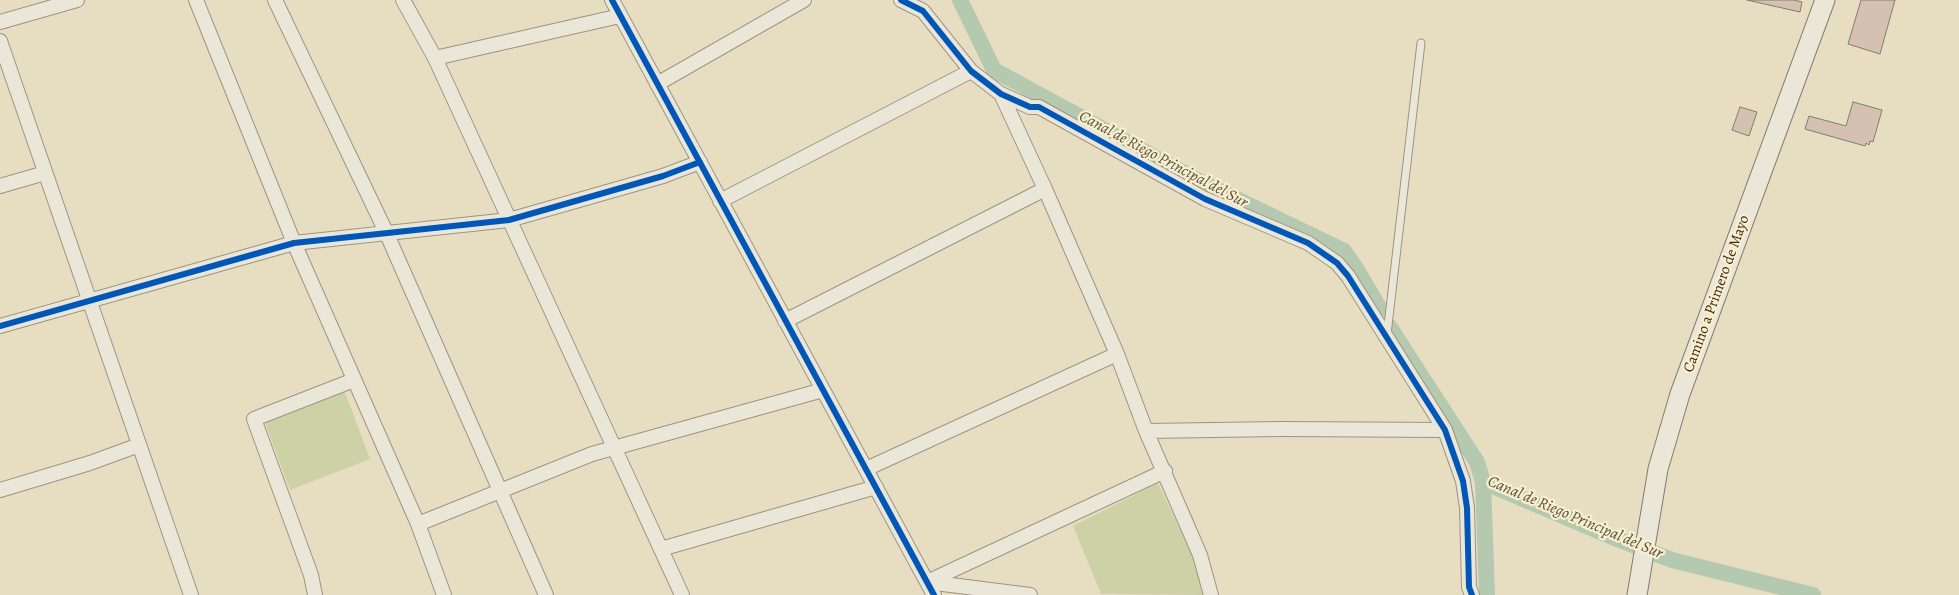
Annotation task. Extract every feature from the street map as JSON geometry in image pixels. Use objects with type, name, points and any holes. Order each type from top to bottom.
[{"type":"main road","name":"Camino a Primero de Mayo","points":[[1637,595],[1658,469],[1680,394],[1825,0]]},
{"type":"street","points":[[0,22],[77,0]]},
{"type":"street","points":[[196,0],[294,243],[418,524],[444,595]]},
{"type":"street","points":[[275,0],[386,232],[546,595]]},
{"type":"street","points":[[404,0],[435,58],[682,595]]},
{"type":"street","points":[[612,0],[930,589]]},
{"type":"street","points":[[657,84],[804,0]]},
{"type":"street","points":[[901,0],[923,11],[972,71],[1001,94],[1030,107],[1039,107],[1206,199],[1308,243],[1337,263],[1348,276],[1445,430],[1463,481],[1467,508],[1469,586],[1472,595]]},
{"type":"street","points":[[435,58],[620,16]]},
{"type":"street","points":[[0,42],[191,595]]},
{"type":"street","points":[[720,201],[972,71]]},
{"type":"street","points":[[1001,94],[1117,354],[1146,431],[1200,555],[1211,595]]},
{"type":"street","points":[[0,326],[294,243],[509,220],[663,176],[700,162]]},
{"type":"street","points":[[0,186],[45,173]]},
{"type":"street","points":[[785,321],[1045,189]]},
{"type":"street","points":[[866,469],[1117,354]]},
{"type":"street","points":[[315,595],[311,575],[254,419],[354,380]]},
{"type":"street","points":[[418,524],[592,454],[823,390]]},
{"type":"street","points":[[1146,431],[1280,429],[1445,430]]},
{"type":"street","points":[[0,490],[90,463],[139,445]]},
{"type":"street","points":[[930,589],[1164,471]]},
{"type":"street","points":[[661,549],[876,487]]},
{"type":"street","points":[[930,589],[1030,595]]},
{"type":"lane","points":[[1387,337],[1421,42]]},
{"type":"green space","points":[[345,392],[370,459],[290,490],[265,423]]},
{"type":"green space","points":[[1158,483],[1195,562],[1203,595],[1101,594],[1073,526]]},
{"type":"building","points":[[1747,0],[1794,0],[1802,2],[1800,12]]},
{"type":"building","points":[[1861,0],[1895,0],[1880,54],[1848,44]]},
{"type":"building","points":[[1853,102],[1882,110],[1873,142],[1870,141],[1869,145],[1866,143],[1865,146],[1805,129],[1809,116],[1846,126]]},
{"type":"building","points":[[1740,107],[1757,112],[1749,136],[1732,130]]},
{"type":"waterway","name":"Canal de Riego Principal del Sur","points":[[960,0],[994,70],[1195,179],[1344,251],[1380,309]]},
{"type":"waterway","name":"Canal de Riego Principal del Sur","points":[[1389,326],[1477,462],[1483,482],[1612,537],[1672,560],[1813,595]]},
{"type":"waterway","points":[[1483,482],[1487,595]]},
{"type":"cycle path","points":[[612,0],[934,595]]},
{"type":"cycle path","points":[[901,0],[923,11],[971,71],[1001,94],[1030,107],[1039,107],[1205,199],[1308,243],[1337,263],[1348,276],[1445,430],[1463,481],[1467,508],[1469,587],[1472,595]]},
{"type":"cycle path","points":[[0,326],[294,243],[509,220],[663,176],[700,162]]}]
